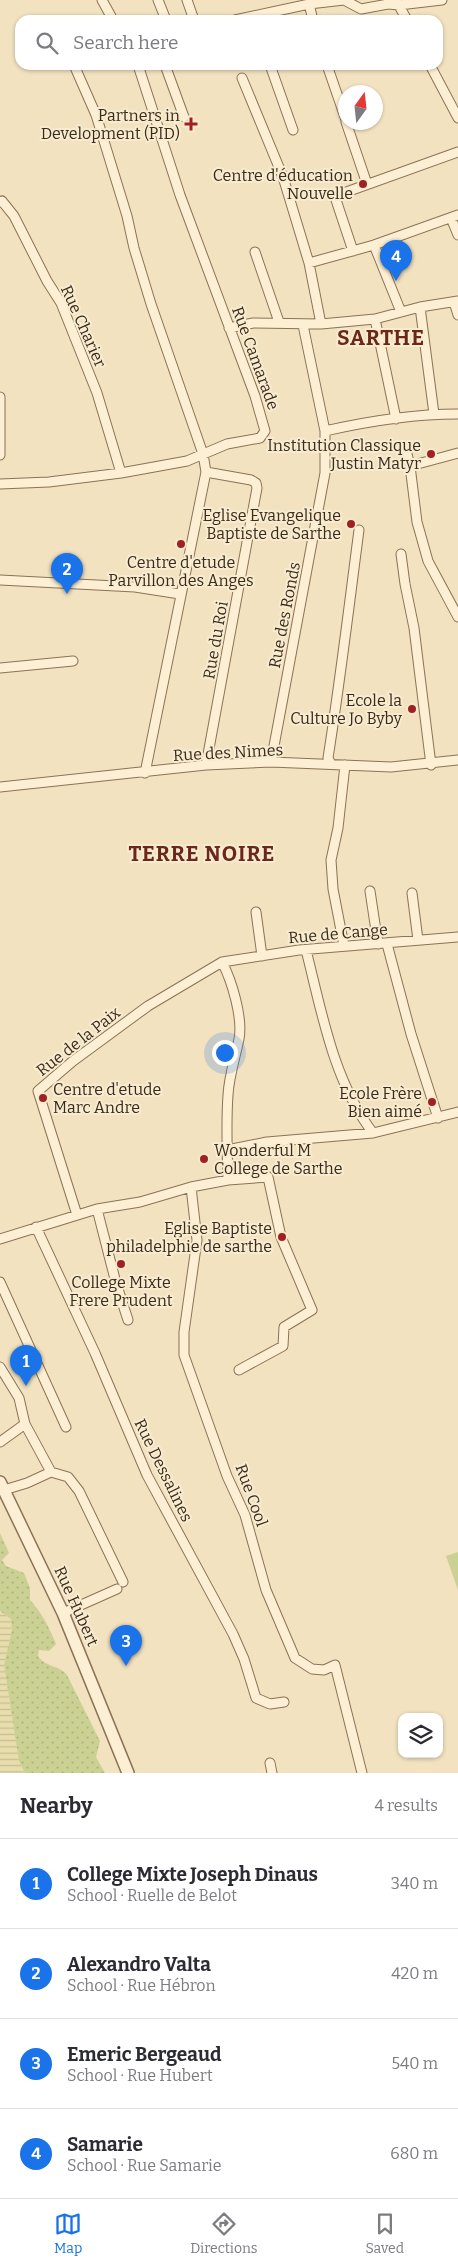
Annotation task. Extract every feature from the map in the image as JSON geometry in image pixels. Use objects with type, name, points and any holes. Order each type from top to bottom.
[{"type":"street","points":[[102,0],[110,15]]},
{"type":"street","points":[[158,0],[164,15]]},
{"type":"street","points":[[186,0],[192,15]]},
{"type":"street","points":[[267,15],[309,4],[344,0],[361,9],[388,4],[442,0]]},
{"type":"street","points":[[398,3],[404,15]]},
{"type":"street","points":[[309,4],[312,15]]},
{"type":"street","points":[[76,70],[96,115],[127,216],[134,248],[151,304],[203,454],[206,472],[145,773]]},
{"type":"street","name":"Rue Camarade","points":[[0,484],[49,482],[121,473],[187,461],[226,444],[260,438],[265,431],[255,396],[180,195],[140,70]]},
{"type":"street","points":[[167,70],[184,117]]},
{"type":"street","points":[[272,70],[293,130]]},
{"type":"street","points":[[329,70],[338,97]]},
{"type":"street","points":[[433,70],[458,118]]},
{"type":"street","points":[[242,78],[283,177],[309,263],[321,324]]},
{"type":"street","points":[[349,130],[367,184]]},
{"type":"street","points":[[353,251],[336,198],[338,195],[458,152]]},
{"type":"street","name":"Rue Charier","points":[[0,202],[2,201],[14,216],[47,281],[61,302],[97,393],[121,473]]},
{"type":"street","points":[[309,263],[374,245],[454,216],[458,236]]},
{"type":"street","points":[[374,245],[401,312]]},
{"type":"street","points":[[255,252],[279,322]]},
{"type":"street","points":[[229,328],[252,323],[279,322],[303,325],[375,319],[420,307],[456,302],[458,316]]},
{"type":"street","points":[[420,307],[434,414]]},
{"type":"street","points":[[375,319],[396,419]]},
{"type":"street","name":"Rue des Ronds","points":[[271,762],[324,485],[325,431],[303,325]]},
{"type":"street","points":[[0,397],[0,455]]},
{"type":"street","points":[[325,431],[364,422],[434,414],[458,414]]},
{"type":"street","points":[[405,446],[410,466],[417,522],[428,561],[458,617]]},
{"type":"street","points":[[410,466],[458,453]]},
{"type":"street","name":"Rue du Roi","points":[[206,472],[251,480],[256,483],[257,488],[206,765]]},
{"type":"street","points":[[331,764],[328,758],[359,530]]},
{"type":"street","points":[[401,554],[414,628],[431,765]]},
{"type":"street","points":[[0,580],[135,587],[180,594]]},
{"type":"street","points":[[0,668],[73,661]]},
{"type":"street","name":"Rue des Nimes","points":[[0,787],[206,765],[271,762],[388,767],[431,765],[458,760]]},
{"type":"street","points":[[344,946],[333,889],[331,860],[338,828],[345,764]]},
{"type":"street","points":[[370,891],[383,944],[438,1118]]},
{"type":"street","points":[[412,893],[418,940]]},
{"type":"street","points":[[256,912],[262,956]]},
{"type":"street","name":"Rue de Cange","points":[[222,962],[306,950],[458,937]]},
{"type":"street","points":[[306,950],[332,1054],[357,1112],[373,1133]]},
{"type":"street","points":[[222,962],[229,976],[240,1024],[239,1038],[231,1065],[228,1096],[228,1180]]},
{"type":"street","name":"Rue de la Paix","points":[[77,1215],[38,1092],[73,1061],[148,1006],[222,962]]},
{"type":"street","points":[[227,1150],[267,1142],[373,1133],[458,1112]]},
{"type":"street","points":[[0,1239],[97,1209],[140,1202],[190,1187],[228,1180],[268,1177],[281,1237],[312,1310],[284,1327],[283,1346],[239,1370]]},
{"type":"street","name":"Rue Cool","points":[[190,1187],[197,1240],[184,1332],[184,1355],[222,1457],[227,1476],[245,1515],[266,1590],[295,1658],[312,1669],[324,1670],[335,1665],[362,1773]]},
{"type":"street","points":[[97,1209],[113,1274],[128,1320]]},
{"type":"street","name":"Rue Dessalines","points":[[36,1227],[95,1353],[147,1475],[233,1634],[244,1659],[256,1698],[270,1704],[284,1702]]},
{"type":"street","points":[[0,1282],[66,1427]]},
{"type":"street","points":[[0,1367],[19,1398],[25,1424],[51,1472]]},
{"type":"street","points":[[0,1442],[25,1424]]},
{"type":"street","points":[[2,1486],[28,1483],[51,1472],[68,1477],[79,1491],[120,1585],[63,1613]]},
{"type":"street","name":"Rue Hubert","points":[[2,1486],[63,1613],[128,1773]]},
{"type":"street","points":[[270,1763],[272,1773]]},
{"type":"shaded area","points":[[0,1611],[11,1619],[12,1630],[4,1665],[19,1761],[25,1773],[0,1773]]},
{"type":"green space","points":[[0,1533],[9,1553],[2,1560],[6,1566],[24,1573],[30,1588],[30,1600],[45,1620],[56,1644],[49,1651],[39,1650],[38,1656],[44,1662],[60,1669],[67,1675],[100,1741],[96,1757],[105,1773],[25,1773],[19,1761],[4,1665],[12,1630],[11,1619],[0,1611]]},
{"type":"green space","points":[[458,1552],[458,1590],[446,1556]]},
{"type":"place","name":"Partners in Development (PID)","points":[[191,124]]},
{"type":"place","name":"Centre d'éducation Nouvelle","points":[[363,184]]},
{"type":"place","name":"Samarie","points":[[396,281]]},
{"type":"place","name":"Institution Classique Justin Matyr","points":[[431,454]]},
{"type":"place","name":"Eglise Evangelique Baptiste de Sarthe","points":[[351,524]]},
{"type":"place","name":"Centre d'etude Parvillon des Anges","points":[[181,544]]},
{"type":"place","name":"Alexandro Valta","points":[[67,594]]},
{"type":"place","name":"Ecole la Culture Jo Byby","points":[[412,709]]},
{"type":"place","name":"Centre d'etude Marc Andre","points":[[43,1098]]},
{"type":"place","name":"Ecole Frère Bien aimé","points":[[432,1102]]},
{"type":"place","name":"Wonderful M College de Sarthe","points":[[204,1159]]},
{"type":"place","name":"Eglise Baptiste philadelphie de sarthe","points":[[282,1237]]},
{"type":"place","name":"College Mixte Frere Prudent","points":[[121,1264]]},
{"type":"place","name":"College Mixte Joseph Dinaus","points":[[26,1386]]},
{"type":"place","name":"Emeric Bergeaud","points":[[126,1666]]},
{"type":"district","name":"SARTHE","points":[[381,338]]},
{"type":"district","name":"TERRE NOIRE","points":[[202,854]]}]
